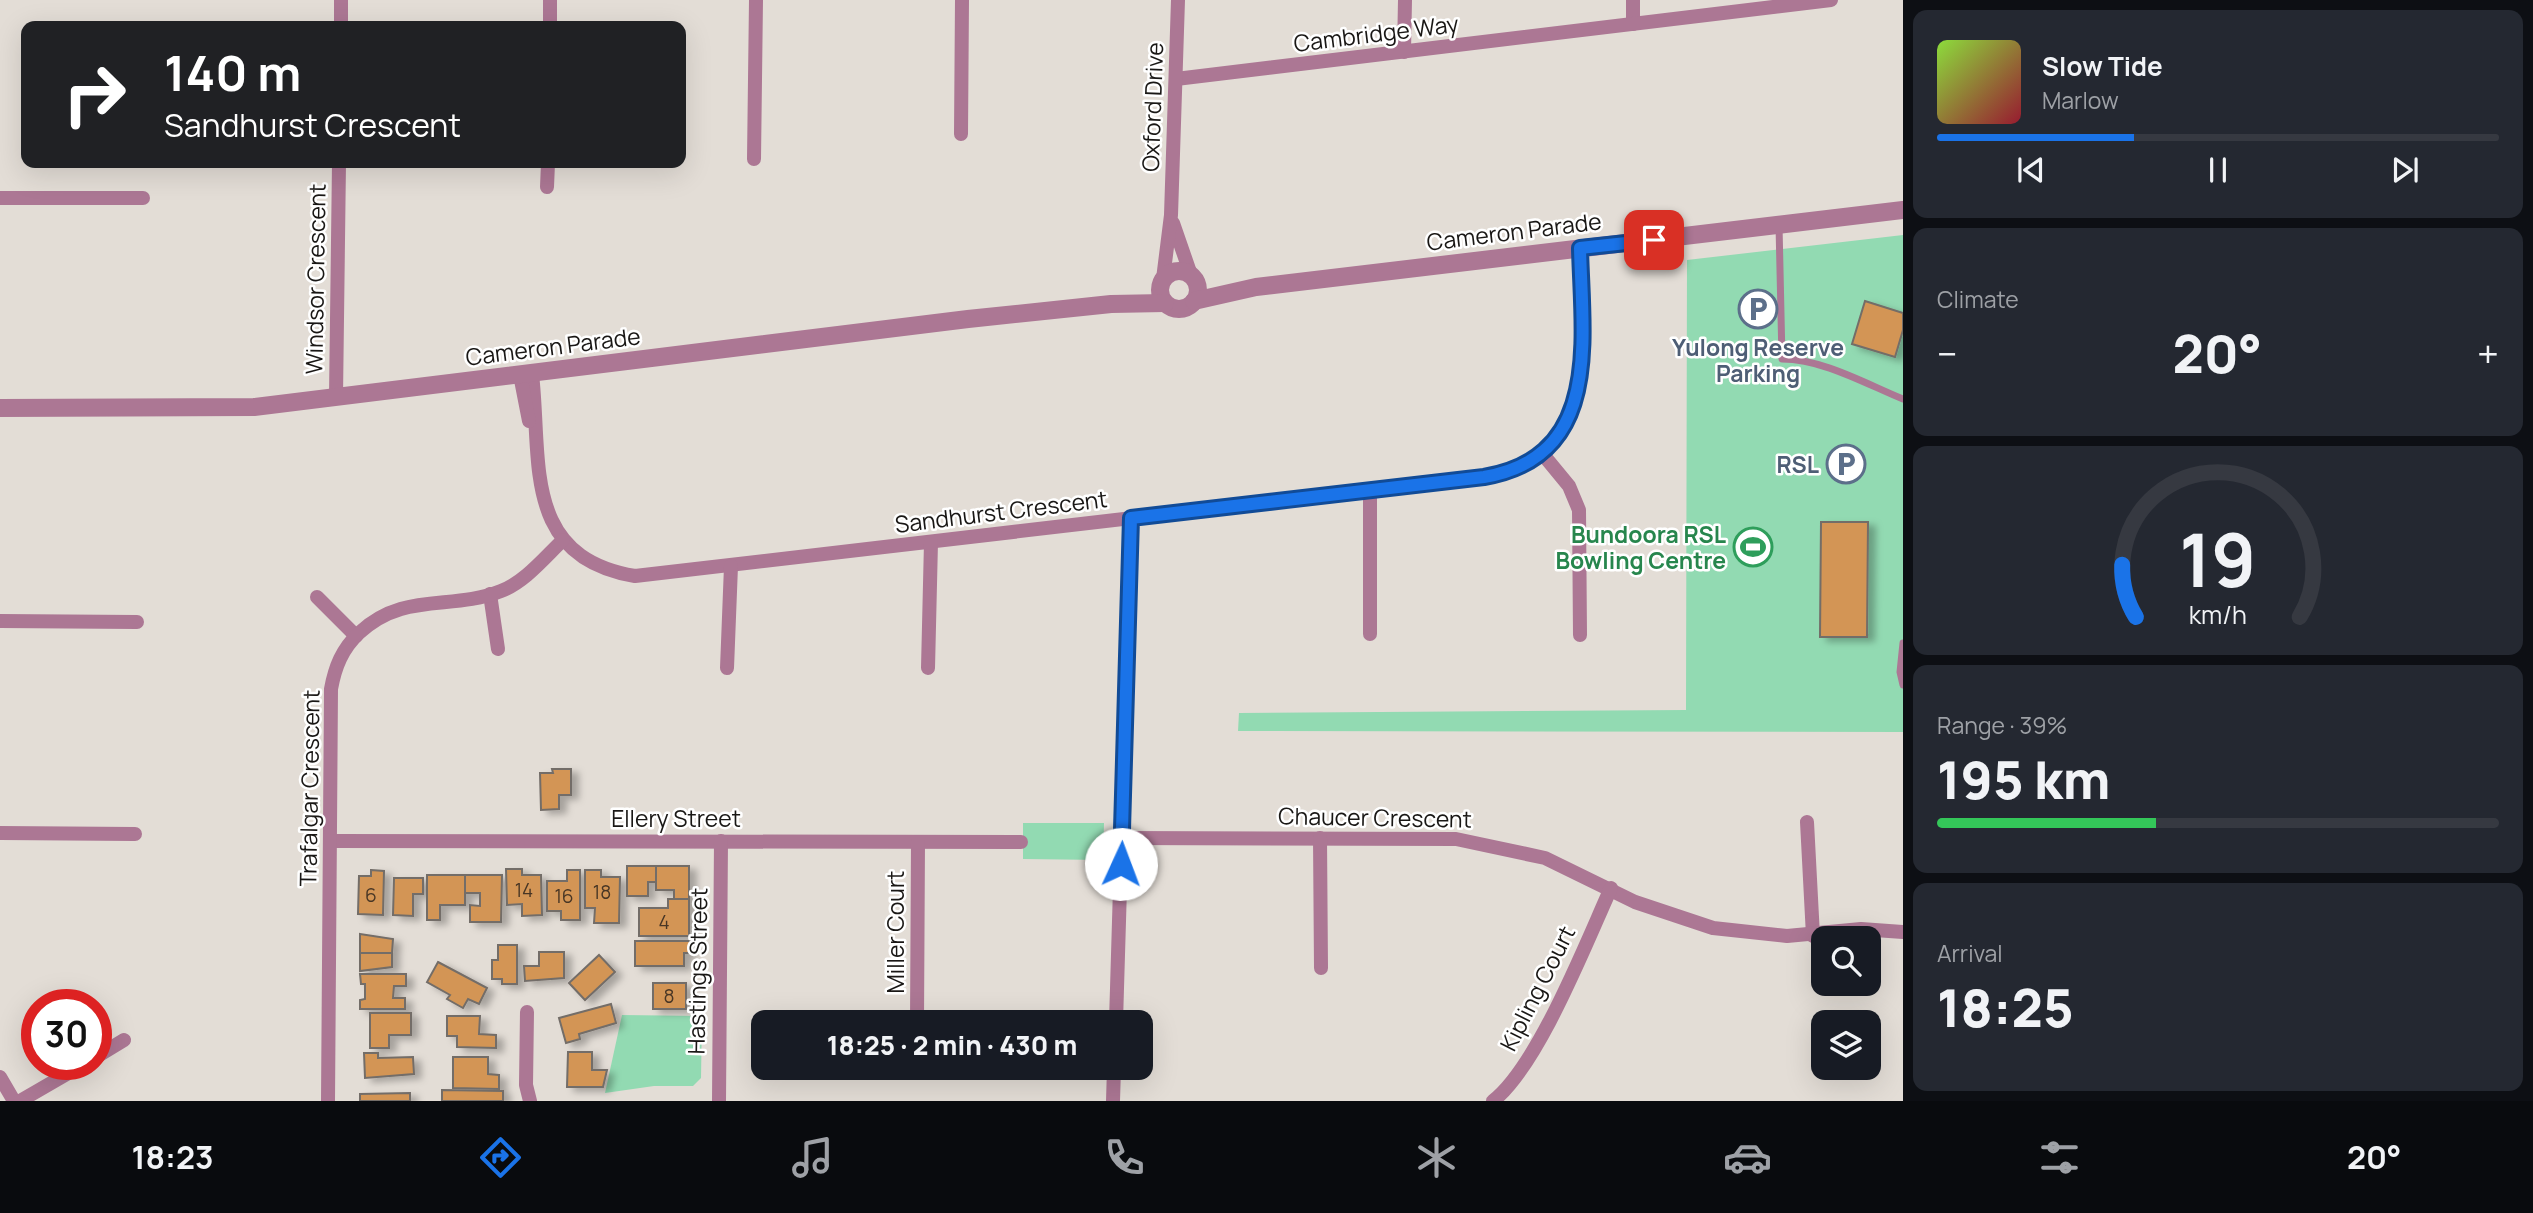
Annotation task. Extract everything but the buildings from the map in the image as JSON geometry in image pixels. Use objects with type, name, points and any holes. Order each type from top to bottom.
[{"type":"street","points":[[341,0],[341,21]]},
{"type":"street","points":[[550,0],[550,21]]},
{"type":"street","points":[[754,159],[756,0]]},
{"type":"street","points":[[961,134],[962,0]]},
{"type":"street","name":"Oxford Drive","points":[[1162,282],[1171,215],[1178,0]]},
{"type":"street","points":[[1405,0],[1405,52]]},
{"type":"street","points":[[1633,0],[1633,24]]},
{"type":"street","name":"Cambridge Way","points":[[1176,79],[1831,0]]},
{"type":"street","name":"Windsor Crescent","points":[[336,397],[339,168]]},
{"type":"street","points":[[547,187],[548,168]]},
{"type":"street","points":[[0,198],[142,198]]},
{"type":"street","name":"Cameron Parade","points":[[1194,301],[1256,287],[1903,210]]},
{"type":"street","name":"Oxford Drive","points":[[1171,215],[1193,277]]},
{"type":"street","name":"Sandhurst Crescent","points":[[526,375],[547,513],[563,540],[592,563],[635,576],[1370,490],[1501,474],[1529,461],[1541,452],[1569,420],[1579,387],[1582,330],[1580,248]]},
{"type":"street","points":[[1173,271],[1193,277],[1198,290],[1194,301],[1180,309],[1165,303],[1162,282],[1173,271]]},
{"type":"street","name":"Cameron Parade","points":[[1193,277],[1256,287]]},
{"type":"street","name":"Cameron Parade","points":[[1111,304],[1162,282]]},
{"type":"street","name":"Cameron Parade","points":[[0,408],[230,409],[1111,304],[1165,303]]},
{"type":"street","points":[[1541,452],[1569,486],[1579,510],[1580,635]]},
{"type":"street","points":[[1370,490],[1370,634]]},
{"type":"street","points":[[1116,1010],[1131,518]]},
{"type":"street","name":"Trafalgar Crescent","points":[[328,1101],[331,689],[339,660],[356,636],[393,610],[490,594],[515,583],[563,540]]},
{"type":"street","points":[[928,668],[931,542]]},
{"type":"street","points":[[727,668],[731,566]]},
{"type":"street","points":[[490,594],[498,649]]},
{"type":"street","points":[[317,597],[356,636]]},
{"type":"street","points":[[0,621],[138,622]]},
{"type":"street","points":[[1807,822],[1812,926]]},
{"type":"street","points":[[0,834],[135,834]]},
{"type":"street","name":"Chaucer Crescent","points":[[1122,838],[1433,837],[1485,843],[1545,858],[1664,913],[1713,928],[1762,935],[1811,936]]},
{"type":"street","points":[[1320,838],[1321,968]]},
{"type":"street","name":"Ellery Street","points":[[331,841],[1021,842]]},
{"type":"street","name":"Hastings Street","points":[[719,1101],[721,841]]},
{"type":"street","name":"Miller Court","points":[[917,1010],[918,842]]},
{"type":"street","name":"Kipling Court","points":[[1501,1099],[1539,1038],[1611,888]]},
{"type":"street","name":"Chaucer Crescent","points":[[1881,930],[1903,932]]},
{"type":"street","points":[[527,1012],[526,1086],[530,1101]]},
{"type":"street","points":[[112,1047],[124,1040]]},
{"type":"street","points":[[0,1077],[14,1101]]},
{"type":"street","points":[[20,1101],[56,1080]]},
{"type":"street","points":[[1113,1101],[1114,1080]]},
{"type":"lane","points":[[1779,225],[1783,359],[1797,359],[1847,376],[1903,400]]},
{"type":"lane","points":[[1903,643],[1900,671],[1903,685]]},
{"type":"green space","points":[[1903,235],[1903,732],[1238,731],[1239,713],[1686,710],[1687,260]]},
{"type":"green space","points":[[1023,823],[1104,823],[1103,860],[1023,859]]},
{"type":"green space","points":[[622,1015],[702,1016],[701,1078],[693,1086],[654,1086],[605,1093]]},
{"type":"place","name":"Yulong Reserve Parking","points":[[1758,309]]},
{"type":"place","name":"RSL","points":[[1846,464]]},
{"type":"place","name":"Bundoora RSL Bowling Centre","points":[[1753,547]]},
{"type":"route","points":[[1121,864],[1131,518],[1484,477],[1516,469],[1549,445],[1569,420],[1575,405],[1582,367],[1580,248],[1654,240]]}]
